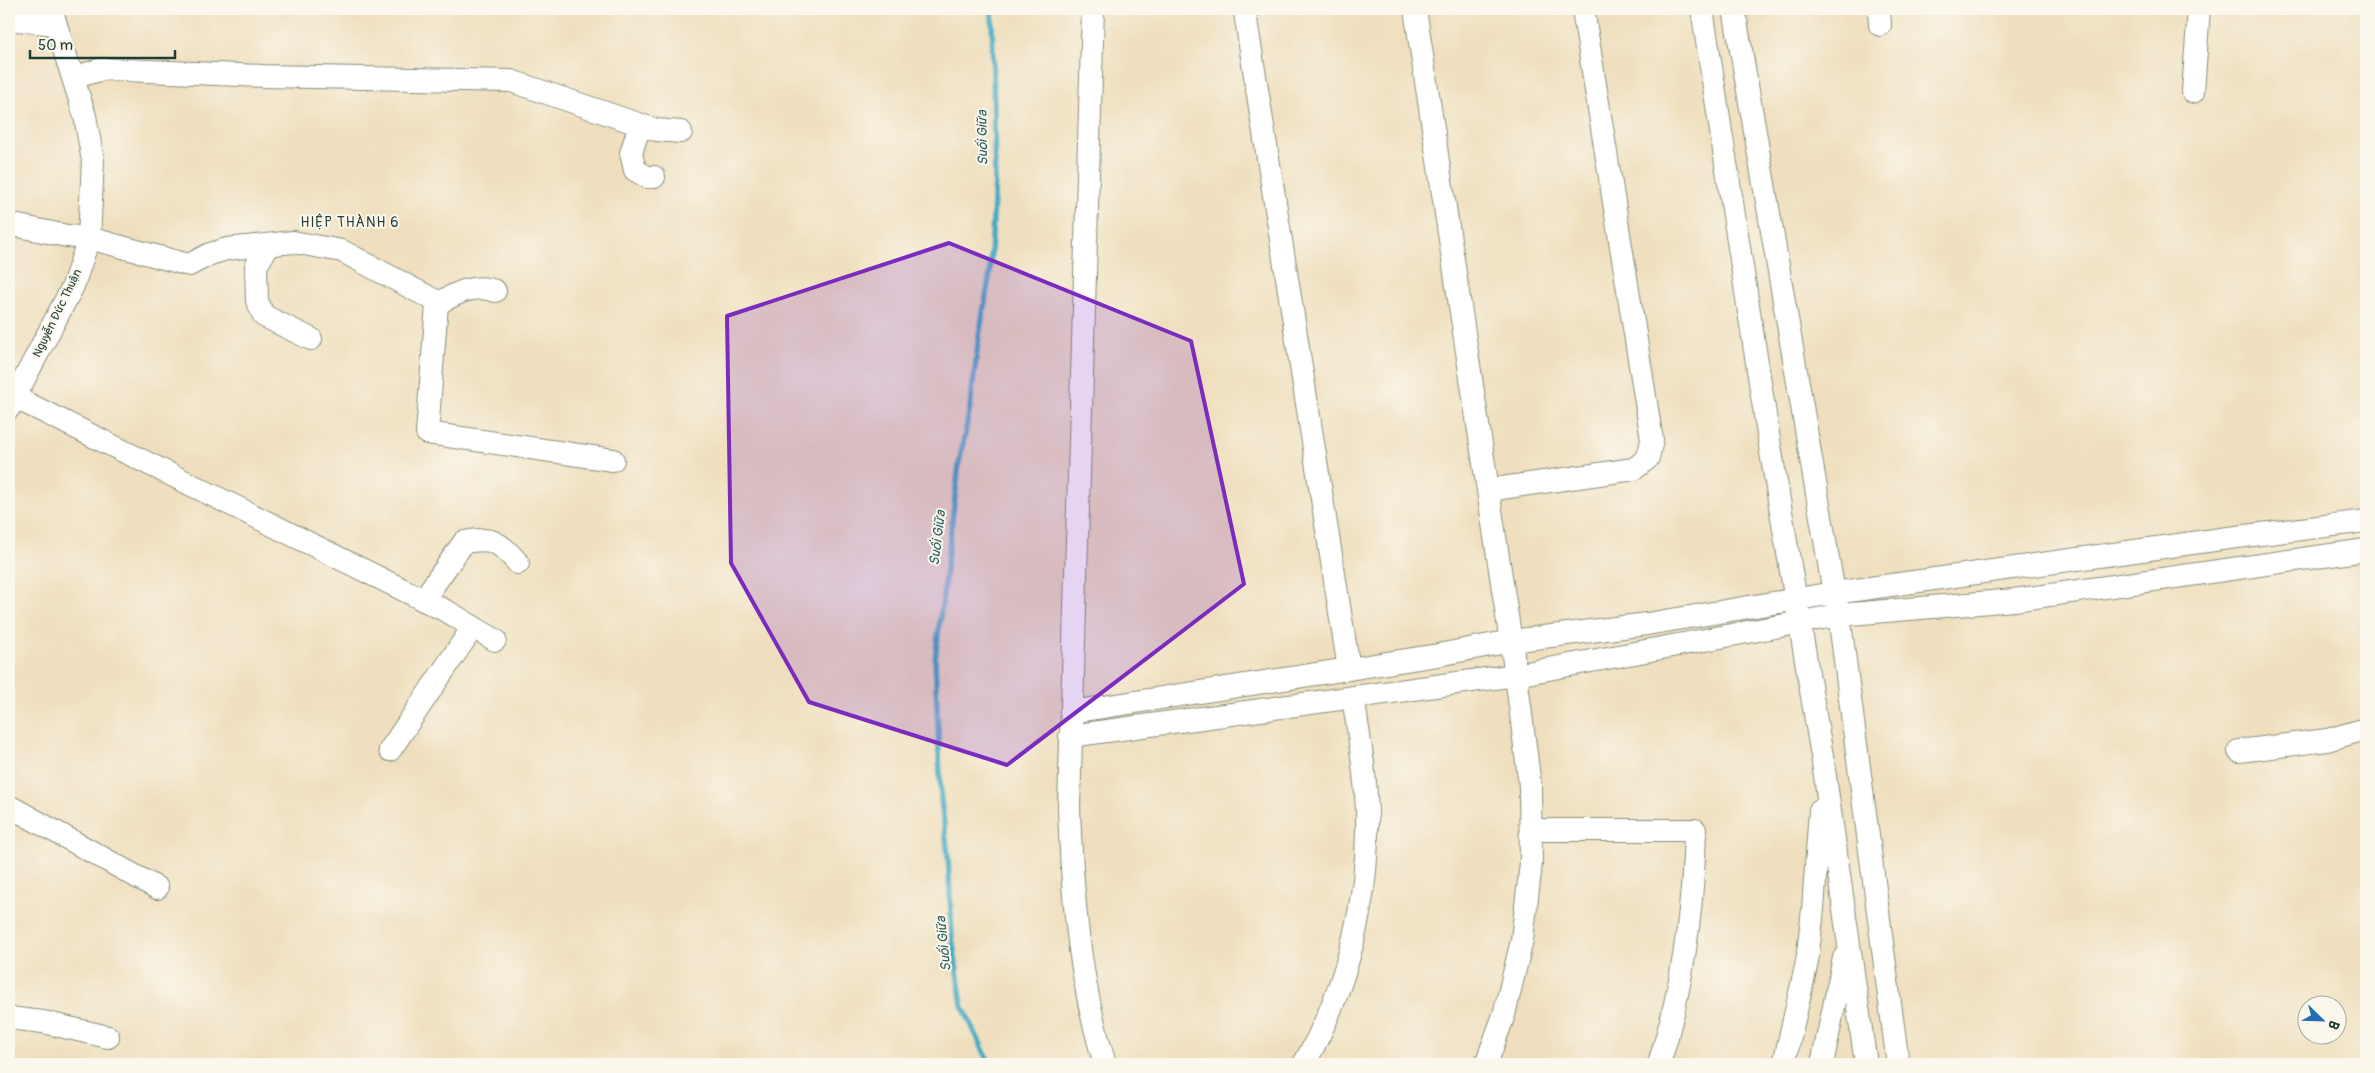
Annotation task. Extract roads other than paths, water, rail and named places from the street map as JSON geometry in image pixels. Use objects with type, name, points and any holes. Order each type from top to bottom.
[{"type":"street","points":[[1093,9],[1069,807],[1076,918],[1083,974],[1105,1064]]},
{"type":"street","points":[[1414,9],[1527,748],[1532,830],[1528,902],[1522,940],[1504,1015],[1486,1064]]},
{"type":"street","points":[[1488,490],[1634,469],[1648,458],[1652,440],[1583,9]]},
{"type":"street","points":[[1702,9],[1794,600],[1800,622],[1823,762],[1866,1064]]},
{"type":"street","points":[[1734,9],[1839,615],[1898,1064]]},
{"type":"street","points":[[2193,92],[2200,9]]},
{"type":"street","points":[[1245,13],[1349,669]]},
{"type":"street","points":[[9,18],[53,16]]},
{"type":"street","name":"Nguyễn Đức Thuận","points":[[14,390],[73,286],[89,238],[93,161],[86,116],[53,16]]},
{"type":"street","points":[[73,78],[102,69],[264,76],[511,81],[656,130],[682,132]]},
{"type":"street","points":[[640,125],[631,153],[634,170],[647,177],[654,177]]},
{"type":"street","points":[[9,224],[67,236],[89,238],[190,264],[227,248],[293,242],[342,251],[434,300],[436,304],[427,433],[613,460]]},
{"type":"street","points":[[269,245],[256,266],[257,301],[264,316],[311,339]]},
{"type":"street","points":[[436,304],[465,290],[487,288],[495,292]]},
{"type":"street","points":[[14,390],[423,600],[495,640]]},
{"type":"street","points":[[1071,712],[1511,642],[1647,624],[1834,593],[2221,539],[2366,522]]},
{"type":"street","points":[[423,600],[464,542],[486,538],[504,548],[518,563]]},
{"type":"street","points":[[1070,736],[1516,675],[1839,615],[2014,600],[2366,550]]},
{"type":"street","points":[[390,750],[473,627]]},
{"type":"street","points":[[1304,1064],[1330,1011],[1343,976],[1353,944],[1364,879],[1367,830],[1366,789],[1353,697]]},
{"type":"street","points":[[2239,750],[2327,740],[2366,729]]},
{"type":"street","points":[[1784,1064],[1797,1014],[1811,926],[1823,762]]},
{"type":"street","points":[[9,806],[157,888]]},
{"type":"street","points":[[1532,830],[1695,830],[1692,900],[1684,962],[1676,1005],[1660,1064]]},
{"type":"street","points":[[1822,1064],[1832,1022],[1846,933]]},
{"type":"street","points":[[9,1018],[43,1022],[108,1037]]},
{"type":"waterway","name":"Suối Giữa","points":[[990,1064],[962,1005],[952,936],[948,855],[941,800],[935,660],[959,464],[970,408],[979,336],[990,273],[995,180],[992,9]]},
{"type":"district","name":"HIỆP THÀNH 6","points":[[350,222]]}]
